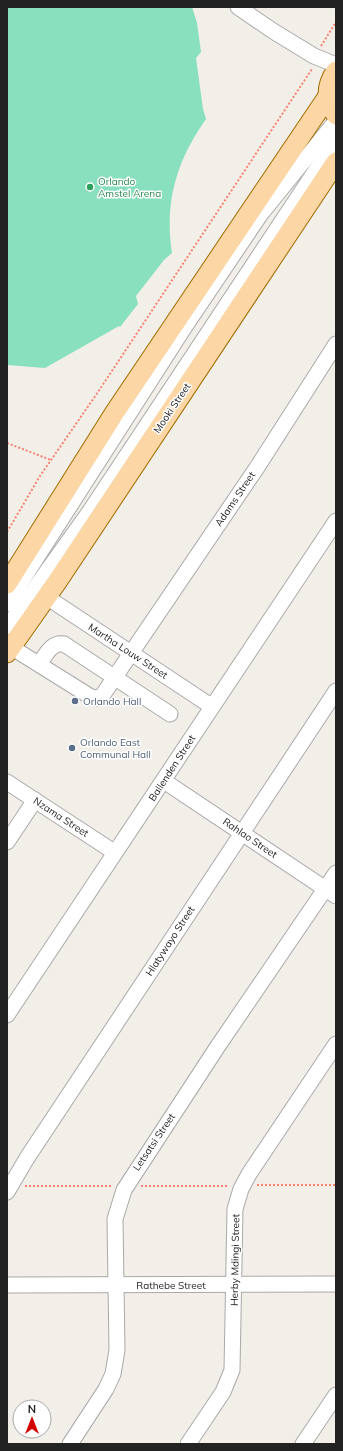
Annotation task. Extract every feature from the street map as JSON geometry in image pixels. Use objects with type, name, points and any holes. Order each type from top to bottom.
[{"type":"main road","points":[[333,78],[330,104],[336,115]]},
{"type":"main road","points":[[7,584],[115,412],[333,78]]},
{"type":"main road","name":"Mooki Street","points":[[9,650],[45,596],[57,582],[336,162]]},
{"type":"street","points":[[238,7],[273,31],[316,57],[333,78]]},
{"type":"street","points":[[7,604],[184,328],[255,222],[290,176],[336,121]]},
{"type":"street","name":"Mooki Street","points":[[7,627],[90,511],[336,140]]},
{"type":"street","name":"Adams Street","points":[[39,664],[91,697],[97,698],[102,696],[258,466],[336,344]]},
{"type":"street","name":"Ballenden Street","points":[[7,1015],[114,852],[164,781],[211,706],[336,521]]},
{"type":"street","name":"Martha Louw Street","points":[[45,596],[211,706]]},
{"type":"street","points":[[9,650],[39,664],[53,645],[58,643],[64,644],[170,714]]},
{"type":"street","name":"Hlatywayo Street","points":[[8,1189],[336,691]]},
{"type":"street","name":"Rahlao Street","points":[[164,781],[331,892]]},
{"type":"street","name":"Nzama Street","points":[[7,782],[114,852]]},
{"type":"street","points":[[7,842],[36,800]]},
{"type":"street","name":"Letsatsi Street","points":[[70,1444],[106,1389],[113,1374],[117,1350],[115,1219],[126,1186],[218,1046],[331,892],[336,873]]},
{"type":"street","name":"Herby Mdingi Street","points":[[188,1444],[222,1392],[232,1370],[236,1209],[243,1186],[249,1174],[336,1044]]},
{"type":"street","name":"Rathebe Street","points":[[7,1285],[336,1284]]},
{"type":"street","points":[[303,1444],[336,1395]]},
{"type":"path","points":[[7,532],[51,460],[231,193],[306,78],[319,49],[336,22]]},
{"type":"path","points":[[7,443],[51,460]]},
{"type":"path","points":[[8,1189],[126,1186],[336,1185]]},
{"type":"green space","name":"Orlando Amstel Arena","points":[[7,7],[192,7],[197,23],[201,52],[196,58],[203,109],[206,119],[187,150],[175,182],[170,216],[172,253],[164,260],[136,296],[138,304],[120,327],[119,326],[45,368],[7,365]]},
{"type":"place","name":"Orlando Amstel Arena","points":[[90,187]]},
{"type":"place","name":"Orlando Hall","points":[[75,701]]},
{"type":"place","name":"Orlando East Communal Hall","points":[[72,748]]}]
